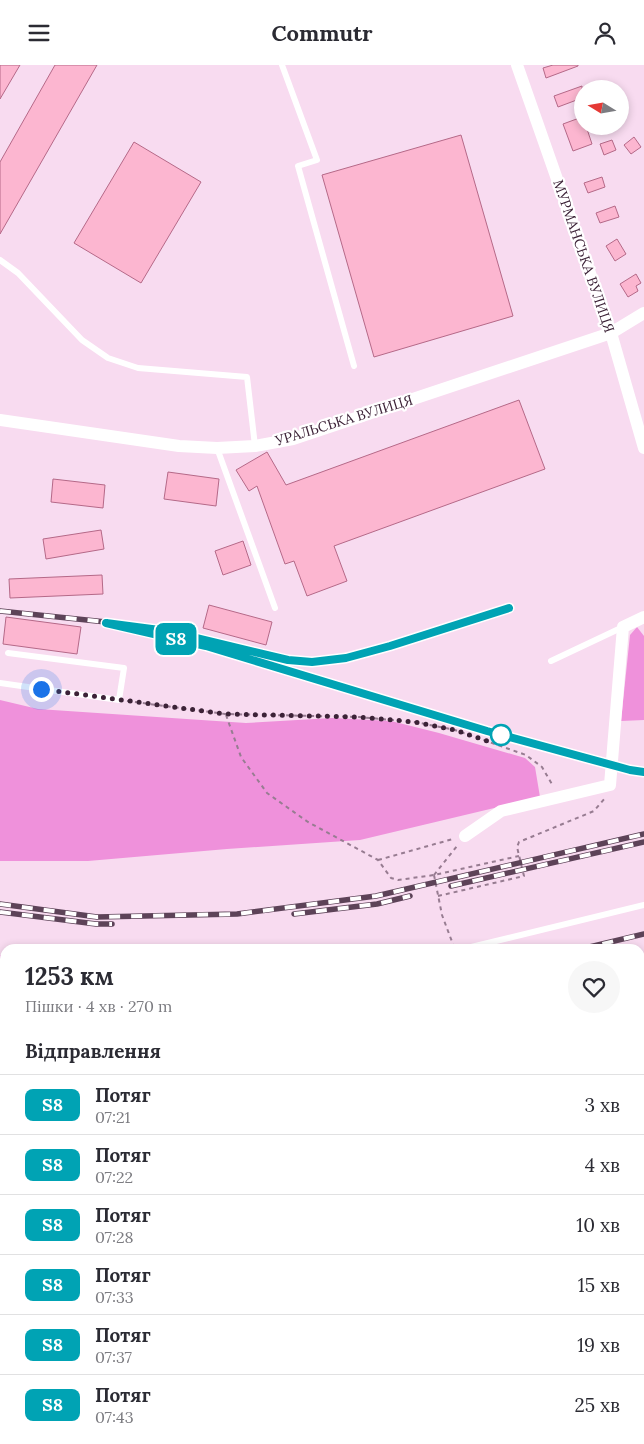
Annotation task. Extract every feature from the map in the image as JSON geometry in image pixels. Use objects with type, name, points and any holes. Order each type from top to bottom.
[{"type":"street","name":"МУРМАНСЬКА ВУЛИЦЯ","points":[[517,65],[611,333],[644,448]]},
{"type":"street","name":"УРАЛЬСЬКА ВУЛИЦЯ","points":[[0,420],[179,446],[217,448],[255,446],[293,439],[611,333],[644,313]]},
{"type":"street","points":[[465,836],[501,811],[610,785],[623,627],[644,617]]},
{"type":"lane","points":[[282,65],[317,160],[298,166],[354,366]]},
{"type":"lane","points":[[0,260],[18,273],[82,341],[108,358],[138,368],[247,377],[255,446]]},
{"type":"lane","points":[[217,448],[275,608]]},
{"type":"lane","points":[[551,661],[623,627]]},
{"type":"lane","points":[[0,683],[119,699],[124,669],[8,653]]},
{"type":"lane","points":[[484,944],[644,905]]},
{"type":"path","points":[[119,699],[225,714],[359,717],[415,722],[455,730],[526,755],[534,760],[542,767],[560,797]]},
{"type":"path","points":[[225,714],[241,757],[267,793],[308,822],[378,860],[391,878],[398,880],[434,875],[520,856]]},
{"type":"path","points":[[438,896],[524,876],[517,844],[519,842],[594,811]]},
{"type":"path","points":[[378,860],[465,836]]},
{"type":"path","points":[[453,944],[442,915],[434,875],[465,836]]},
{"type":"shaded area","points":[[637,627],[644,636],[644,720],[621,721],[630,635]]},
{"type":"shaded area","points":[[0,700],[38,709],[246,723],[332,718],[391,721],[525,758],[535,767],[540,797],[360,840],[88,861],[0,861]]},
{"type":"building","points":[[0,65],[20,65],[0,99]]},
{"type":"building","points":[[55,65],[97,65],[0,234],[0,162]]},
{"type":"building","points":[[553,65],[578,66],[546,78],[543,68]]},
{"type":"building","points":[[574,89],[574,101],[558,107],[554,96]]},
{"type":"building","points":[[574,120],[574,135],[589,135],[592,144],[573,151],[563,124]]},
{"type":"building","points":[[461,135],[513,316],[374,357],[322,175]]},
{"type":"building","points":[[634,137],[641,147],[631,154],[624,145]]},
{"type":"building","points":[[612,140],[616,150],[604,155],[600,144]]},
{"type":"building","points":[[134,142],[201,182],[141,283],[74,243]]},
{"type":"building","points":[[602,177],[605,187],[588,193],[584,183]]},
{"type":"building","points":[[615,206],[619,217],[600,223],[596,213]]},
{"type":"building","points":[[617,239],[626,254],[615,261],[606,246]]},
{"type":"building","points":[[636,274],[641,283],[636,286],[638,291],[628,297],[620,284]]},
{"type":"building","points":[[519,400],[545,469],[334,546],[347,581],[307,596],[294,561],[285,564],[257,486],[249,491],[236,470],[267,452],[286,485]]},
{"type":"building","points":[[168,472],[219,479],[216,506],[164,499]]},
{"type":"building","points":[[53,479],[105,485],[103,508],[51,502]]},
{"type":"building","points":[[101,530],[104,549],[46,559],[43,539]]},
{"type":"building","points":[[243,541],[251,565],[223,575],[215,551]]},
{"type":"building","points":[[102,575],[103,594],[10,598],[9,579]]},
{"type":"building","points":[[209,605],[272,622],[266,645],[203,628]]},
{"type":"building","points":[[6,617],[81,627],[77,654],[3,644]]},
{"type":"railway","points":[[224,644],[287,660],[312,662],[346,658],[509,608]]},
{"type":"railway","points":[[0,611],[106,622],[206,646],[487,731],[629,770],[644,772]]},
{"type":"railway","points":[[0,904],[97,917],[237,914],[376,896],[644,834]]},
{"type":"railway","points":[[451,886],[644,842]]},
{"type":"railway","points":[[294,914],[377,904],[410,896]]},
{"type":"railway","points":[[0,912],[96,924],[112,924]]},
{"type":"railway","points":[[602,944],[644,934]]},
{"type":"train","name":"S8","points":[[509,608],[390,646],[346,658],[312,662],[288,660],[167,631],[106,623],[206,646],[487,731],[578,757],[644,772]]},
{"type":"route","points":[[41,689],[225,714],[359,717],[415,722],[455,730],[490,742],[501,735]]}]
